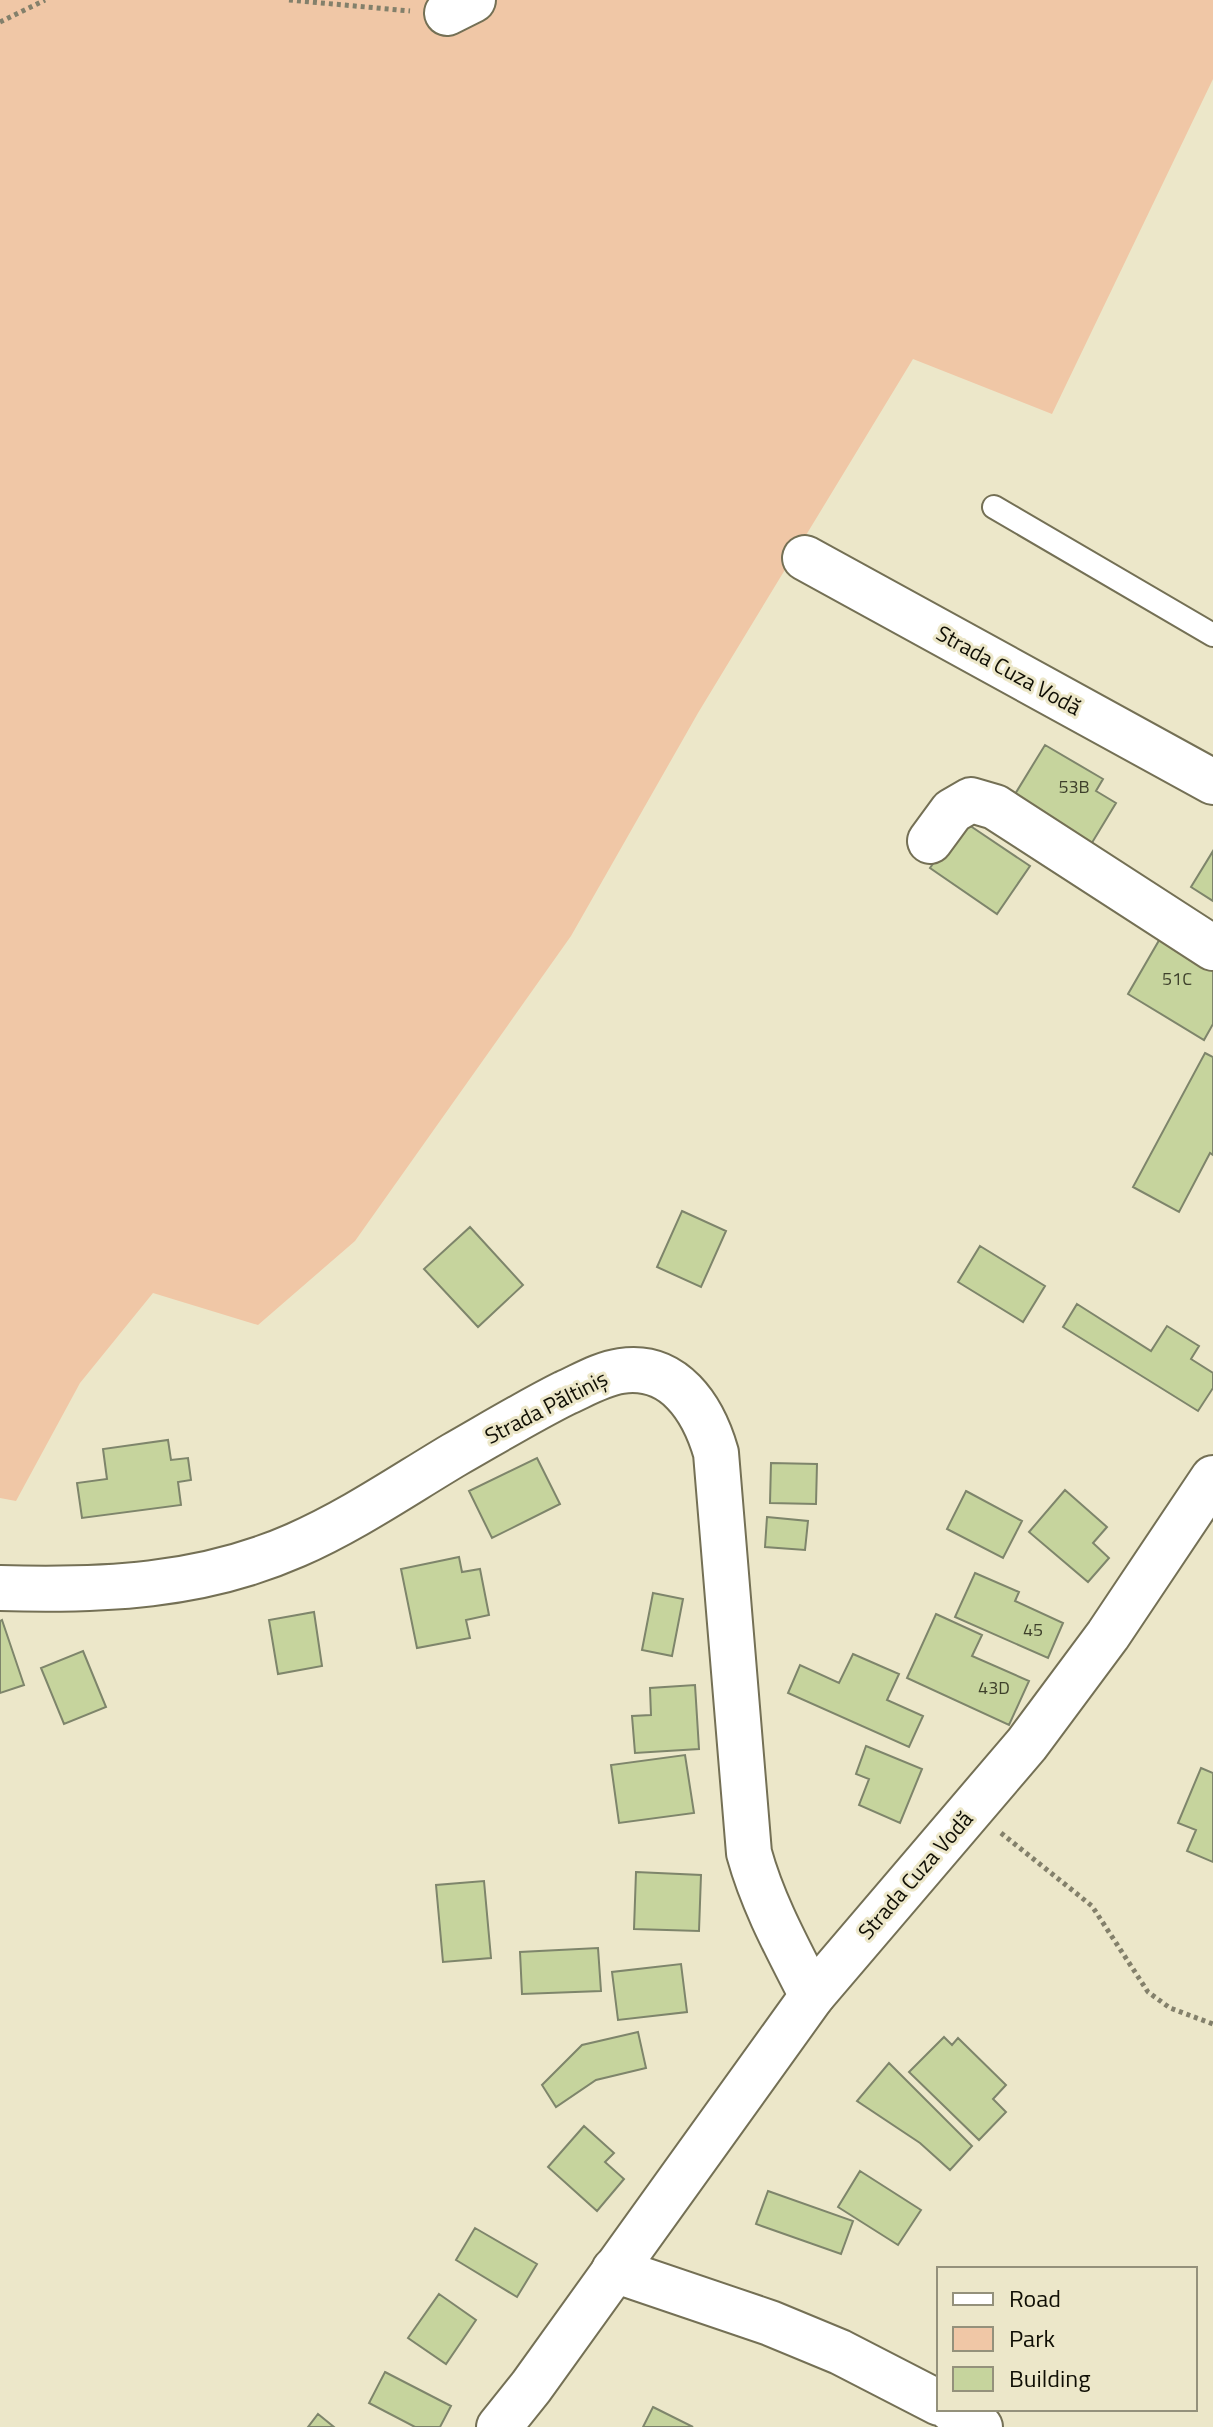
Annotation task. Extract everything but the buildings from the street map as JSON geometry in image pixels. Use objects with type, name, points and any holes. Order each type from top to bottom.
[{"type":"street","name":"Strada Cuza Vodă","points":[[805,558],[1213,782]]},
{"type":"street","points":[[930,841],[952,811],[971,800],[995,807],[1213,948]]},
{"type":"street","name":"Strada Păltiniș","points":[[0,1588],[62,1590],[129,1587],[187,1579],[235,1567],[308,1539],[532,1410],[594,1379],[622,1371],[649,1372],[665,1377],[682,1390],[700,1411],[716,1453],[749,1853],[770,1914],[812,1996]]},
{"type":"street","name":"Strada Cuza Vodă","points":[[499,2427],[812,1996],[1027,1744],[1108,1635],[1213,1478]]},
{"type":"street","points":[[614,2270],[770,2323],[840,2352],[937,2402]]},
{"type":"street","points":[[954,2411],[980,2427]]},
{"type":"lane","points":[[994,507],[1213,635]]},
{"type":"path","points":[[0,22],[45,0]]},
{"type":"path","points":[[289,0],[460,7]]},
{"type":"path","points":[[972,1809],[1092,1906],[1148,1992],[1170,2008],[1213,2024]]},
{"type":"green space","points":[[0,0],[1213,0],[1213,79],[1052,414],[913,359],[698,713],[571,936],[355,1241],[258,1325],[153,1293],[80,1383],[16,1501],[0,1498]]}]
